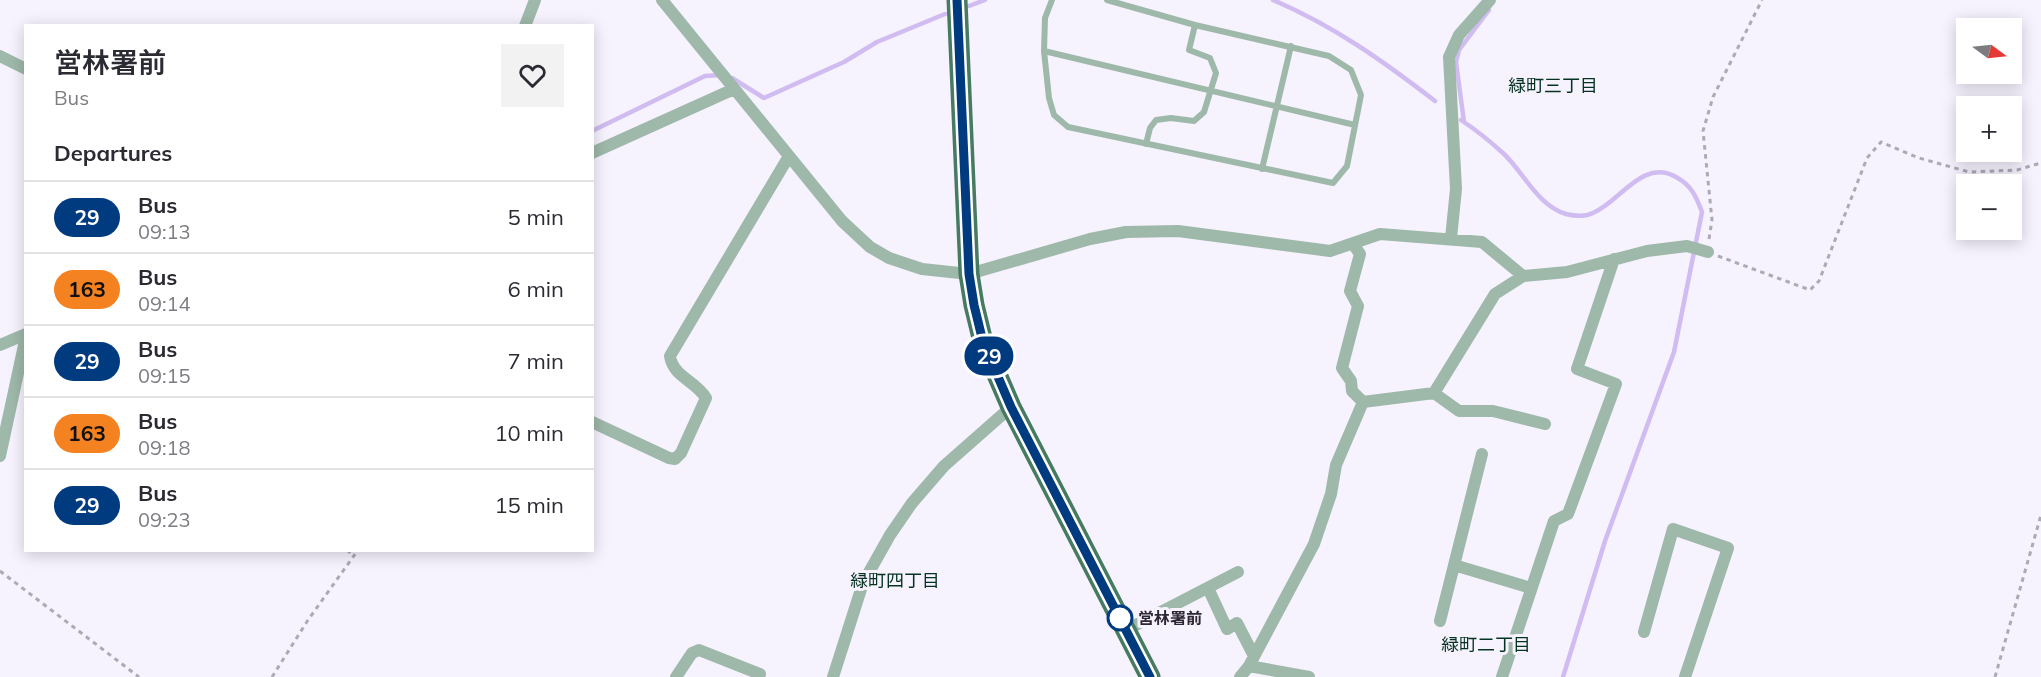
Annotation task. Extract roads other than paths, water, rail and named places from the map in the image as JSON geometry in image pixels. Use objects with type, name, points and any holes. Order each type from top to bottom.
[{"type":"highway","points":[[957,0],[969,274],[983,342],[1011,407],[1150,677]]},
{"type":"street","points":[[526,24],[535,0]]},
{"type":"street","points":[[662,0],[842,221],[870,247],[889,258],[922,269],[969,274],[1090,239],[1126,232],[1178,231],[1330,251],[1380,234],[1482,242],[1523,276]]},
{"type":"street","points":[[1450,238],[1456,189],[1449,57],[1459,35],[1490,0]]},
{"type":"street","points":[[0,56],[24,68]]},
{"type":"street","points":[[594,152],[734,89]]},
{"type":"street","points":[[594,423],[669,458],[675,459],[681,453],[706,398],[702,391],[671,365],[670,356],[789,156]]},
{"type":"street","points":[[1353,244],[1360,254],[1350,291],[1358,306],[1342,368],[1351,381],[1352,391],[1364,402],[1434,393],[1459,411],[1493,411],[1545,424]]},
{"type":"street","points":[[1434,393],[1495,294],[1523,276],[1567,272],[1647,251],[1687,246],[1708,252]]},
{"type":"street","points":[[1502,677],[1554,520],[1568,514],[1616,384],[1577,369],[1614,259]]},
{"type":"street","points":[[0,345],[24,336]]},
{"type":"street","points":[[0,456],[24,344]]},
{"type":"street","points":[[1240,677],[1251,661],[1314,544],[1331,494],[1336,465],[1364,402]]},
{"type":"street","points":[[833,677],[862,583],[890,535],[912,503],[944,466],[1011,407]]},
{"type":"street","points":[[1440,621],[1482,454]]},
{"type":"street","points":[[1644,633],[1673,529],[1728,548],[1685,677]]},
{"type":"street","points":[[1454,565],[1531,588]]},
{"type":"street","points":[[1126,630],[1238,572]]},
{"type":"street","points":[[1208,588],[1227,628],[1237,623],[1251,661]]},
{"type":"street","points":[[676,677],[692,653],[699,650],[762,676]]},
{"type":"street","points":[[1251,661],[1309,677]]},
{"type":"lane","points":[[1052,0],[1046,18],[1044,51],[1049,98],[1054,115],[1068,127],[1333,183],[1347,166],[1360,95],[1351,70],[1329,56],[1194,25],[1107,0]]},
{"type":"lane","points":[[1146,144],[1150,128],[1156,120],[1171,118],[1194,121],[1204,112],[1216,74],[1210,58],[1189,50],[1194,25]]},
{"type":"lane","points":[[1262,169],[1291,46]]},
{"type":"lane","points":[[1044,51],[1355,125]]},
{"type":"waterway","points":[[969,6],[985,0]]},
{"type":"waterway","points":[[1273,0],[1317,21],[1357,45],[1435,101]]},
{"type":"waterway","points":[[1464,122],[1456,62],[1459,50],[1489,10]]},
{"type":"waterway","points":[[732,78],[764,98],[844,62],[877,42],[945,14]]},
{"type":"waterway","points":[[594,130],[705,76],[721,75]]},
{"type":"waterway","points":[[1461,120],[1504,154],[1539,197],[1556,210],[1566,214],[1580,216],[1593,213],[1603,208],[1642,177],[1652,173],[1664,173],[1681,180],[1695,196],[1702,212],[1674,352],[1605,541],[1563,677]]},
{"type":"place","name":"営林署前","points":[[1120,618]]},
{"type":"district","name":"緑町三丁目","points":[[1553,86]]},
{"type":"district","name":"緑町四丁目","points":[[895,581]]},
{"type":"district","name":"緑町二丁目","points":[[1486,645]]}]
